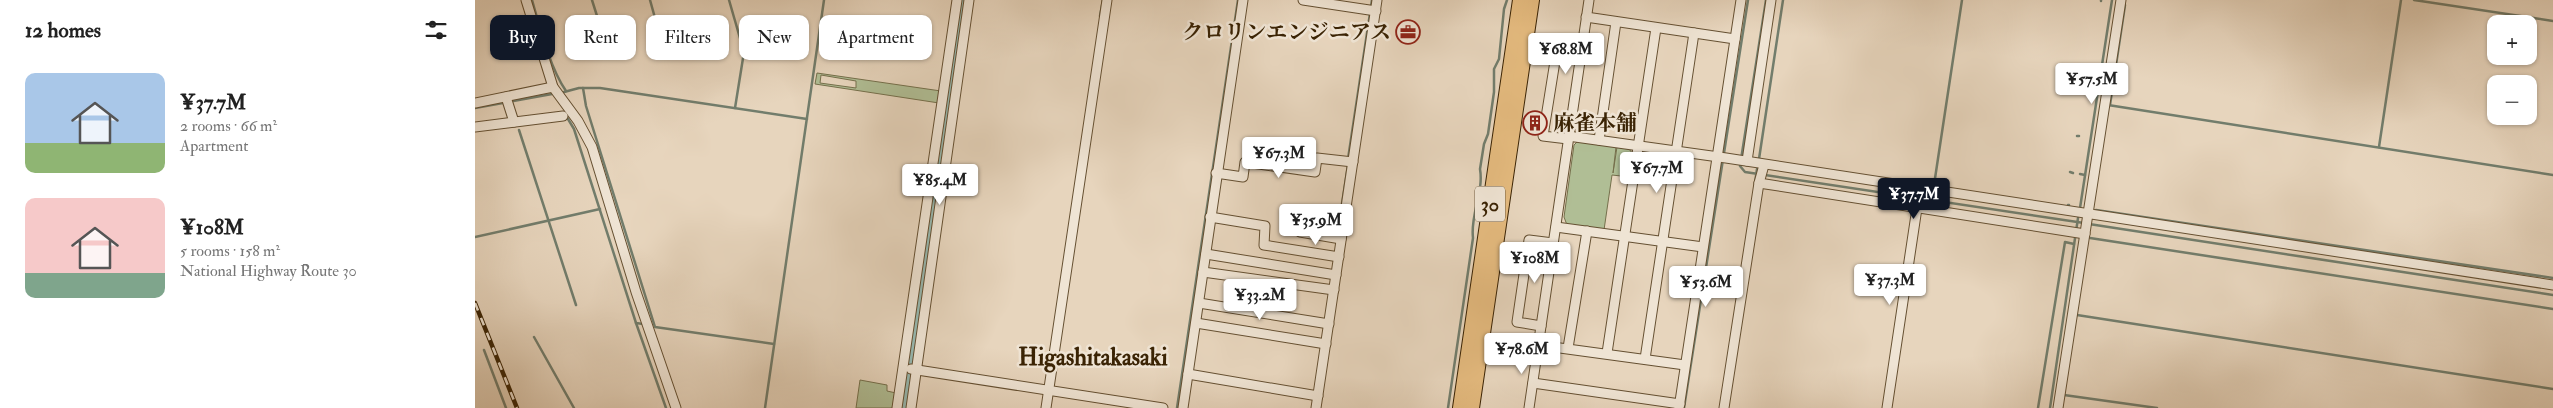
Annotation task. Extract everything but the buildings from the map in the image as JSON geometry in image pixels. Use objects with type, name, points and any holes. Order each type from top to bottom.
[{"type":"highway","name":"30","points":[[1460,408],[1520,0]]},
{"type":"highway","name":"30","points":[[1472,408],[1532,0]]},
{"type":"street","points":[[526,0],[553,86],[579,121],[591,148],[636,292],[676,408]]},
{"type":"street","points":[[911,408],[910,369],[957,0]]},
{"type":"street","points":[[897,408],[910,369],[969,0]]},
{"type":"street","points":[[1046,408],[1046,390],[1107,0]]},
{"type":"street","points":[[1183,408],[1216,173],[1243,0]]},
{"type":"street","points":[[1303,0],[1373,11]]},
{"type":"street","points":[[1316,408],[1315,395],[1349,162],[1373,11],[1377,0]]},
{"type":"street","points":[[1529,408],[1589,0]]},
{"type":"street","points":[[1533,383],[1679,406],[1703,248],[1721,158],[1741,0],[1737,0]]},
{"type":"street","points":[[1743,161],[1771,0]]},
{"type":"street","points":[[2058,408],[2083,227],[2121,0]]},
{"type":"street","points":[[1586,17],[1735,39]]},
{"type":"street","points":[[1599,140],[1616,22]]},
{"type":"street","points":[[1607,353],[1656,28]]},
{"type":"street","points":[[1645,359],[1694,33]]},
{"type":"street","points":[[1580,58],[1556,55],[1543,136],[1599,140],[1675,153],[1743,161],[1762,174],[1917,208],[2553,285]]},
{"type":"street","points":[[475,103],[507,100],[553,86]]},
{"type":"street","points":[[507,100],[513,120]]},
{"type":"street","points":[[475,127],[513,120],[563,116]]},
{"type":"street","points":[[1216,173],[1243,177],[1245,162],[1315,172],[1317,158],[1349,162]]},
{"type":"street","points":[[1762,174],[2083,227]]},
{"type":"street","points":[[1725,408],[1762,174]]},
{"type":"street","points":[[1887,408],[1917,208]]},
{"type":"street","points":[[1210,217],[1265,226],[1264,245],[1336,257]]},
{"type":"street","points":[[1556,227],[1703,248]]},
{"type":"street","points":[[1568,348],[1587,231]]},
{"type":"street","points":[[1300,232],[1338,238]]},
{"type":"street","points":[[1541,326],[1517,322],[1526,258],[1529,240],[1553,243]]},
{"type":"street","points":[[1206,254],[1333,274]]},
{"type":"street","points":[[1203,272],[1331,290]]},
{"type":"street","points":[[1199,303],[1326,323]]},
{"type":"street","points":[[1196,323],[1323,344]]},
{"type":"street","points":[[1538,345],[1685,365]]},
{"type":"street","points":[[910,369],[1163,408]]},
{"type":"street","points":[[1188,374],[1315,395]]},
{"type":"green space","points":[[817,73],[941,91],[939,103],[815,84]],"holes":[[[821,75],[856,81],[856,88],[820,83]]]},
{"type":"green space","points":[[1578,141],[1616,147],[1613,173],[1617,147],[1629,149],[1633,154],[1630,177],[1612,175],[1604,230],[1567,225],[1564,217],[1574,145]]},
{"type":"green space","points":[[860,380],[887,385],[887,391],[896,393],[893,408],[856,408]]},
{"type":"waterway","points":[[532,0],[550,59],[566,91]]},
{"type":"waterway","points":[[592,0],[597,15]]},
{"type":"waterway","points":[[650,0],[654,15]]},
{"type":"waterway","points":[[729,0],[744,52],[735,108]]},
{"type":"waterway","points":[[765,408],[824,0]]},
{"type":"waterway","points":[[904,408],[963,0]]},
{"type":"waterway","points":[[1100,16],[1103,0]]},
{"type":"waterway","points":[[1177,408],[1238,0]]},
{"type":"waterway","points":[[1348,159],[1372,0]]},
{"type":"waterway","points":[[1448,408],[1473,238],[1473,220],[1480,187],[1480,169],[1484,144],[1488,134],[1494,92],[1494,69],[1499,59],[1504,9],[1507,0]]},
{"type":"waterway","points":[[1684,408],[1748,0]]},
{"type":"waterway","points":[[1766,0],[1740,166],[1745,172],[2084,223]]},
{"type":"waterway","points":[[1759,159],[1783,0]]},
{"type":"waterway","points":[[1934,185],[1962,0]]},
{"type":"waterway","points":[[2080,208],[2112,0]]},
{"type":"waterway","points":[[2379,147],[2401,0]]},
{"type":"waterway","points":[[2414,0],[2553,21]]},
{"type":"waterway","points":[[2110,105],[2125,5]]},
{"type":"waterway","points":[[564,92],[579,88],[600,88],[807,119]]},
{"type":"waterway","points":[[583,88],[586,106],[655,327],[774,344]]},
{"type":"waterway","points":[[475,108],[552,94]]},
{"type":"waterway","points":[[2108,105],[2553,175]]},
{"type":"waterway","points":[[565,114],[574,129],[636,323],[643,324]]},
{"type":"waterway","points":[[519,130],[576,305]]},
{"type":"waterway","points":[[1337,236],[1348,165]]},
{"type":"waterway","points":[[1755,183],[1757,169]]},
{"type":"waterway","points":[[2080,174],[2085,175]]},
{"type":"waterway","points":[[475,237],[600,209]]},
{"type":"waterway","points":[[2096,210],[2553,278]]},
{"type":"waterway","points":[[2050,408],[2078,218]]},
{"type":"waterway","points":[[2089,224],[2553,295]]},
{"type":"waterway","points":[[2090,238],[2553,309]]},
{"type":"waterway","points":[[2038,408],[2065,242],[2074,244]]},
{"type":"waterway","points":[[2077,315],[2553,389]]},
{"type":"waterway","points":[[636,323],[666,408]]},
{"type":"waterway","points":[[534,337],[574,408]]},
{"type":"waterway","points":[[484,350],[506,408]]},
{"type":"waterway","points":[[2064,395],[2157,408]]},
{"type":"railway","points":[[475,303],[517,408]]},
{"type":"place","name":"クロリンエンジニアス","points":[[1408,32]]},
{"type":"place","name":"麻雀本舗","points":[[1535,123]]},
{"type":"district","name":"Higashitakasaki","points":[[1093,357]]}]
